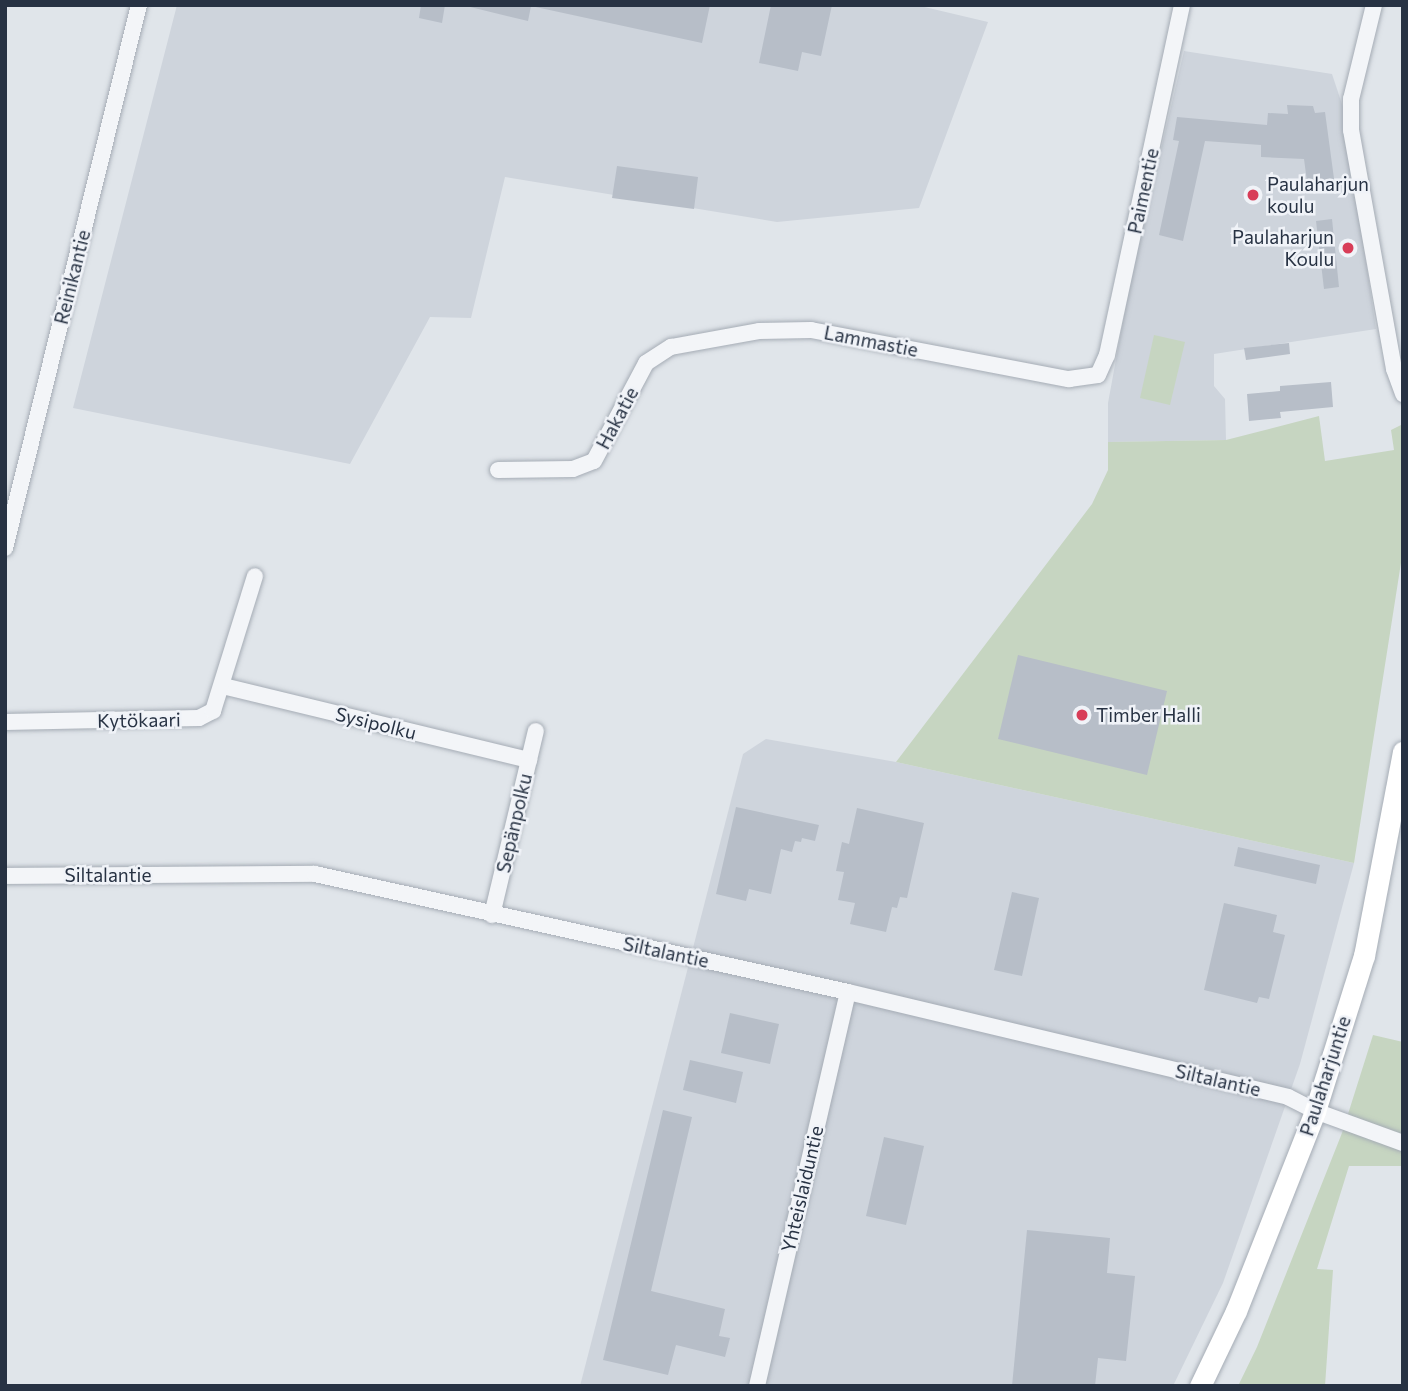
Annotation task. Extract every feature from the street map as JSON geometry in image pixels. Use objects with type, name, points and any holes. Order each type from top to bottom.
[{"type":"main road","name":"Paulaharjuntie","points":[[1200,1386],[1236,1311],[1315,1111],[1363,956],[1403,754]]},
{"type":"street","name":"Reinikantie","points":[[5,548],[139,5]]},
{"type":"street","name":"Paimentie","points":[[1098,375],[1107,355],[1182,5]]},
{"type":"street","points":[[1374,5],[1351,99],[1351,130],[1394,369],[1403,394]]},
{"type":"street","name":"Lammastie","points":[[646,363],[671,347],[759,331],[811,330],[1069,379],[1098,375]]},
{"type":"street","name":"Hakatie","points":[[498,470],[573,470],[594,461],[646,363]]},
{"type":"street","name":"Kytökaari","points":[[5,722],[199,719],[213,711],[223,686],[255,576]]},
{"type":"street","name":"Sysipolku","points":[[223,686],[529,760]]},
{"type":"street","name":"Sepänpolku","points":[[492,915],[536,731]]},
{"type":"street","name":"Siltalantie","points":[[5,876],[315,874],[848,992],[1288,1097],[1315,1111],[1403,1143]]},
{"type":"street","name":"Yhteislaiduntie","points":[[757,1386],[848,992]]},
{"type":"shaded area","points":[[177,5],[916,5],[988,22],[919,208],[777,222],[505,177],[471,318],[430,317],[350,464],[73,408]]},
{"type":"shaded area","name":"Paulaharjun koulu","points":[[1184,51],[1332,74],[1343,107],[1376,329],[1214,354],[1214,386],[1225,399],[1226,440],[1108,442],[1108,403],[1130,283]]},
{"type":"shaded area","points":[[766,739],[896,762],[1354,863],[1300,1064],[1223,1283],[1173,1386],[580,1386],[743,754]]},
{"type":"green space","points":[[1154,335],[1185,342],[1170,405],[1140,398]]},
{"type":"green space","points":[[1319,416],[1325,461],[1394,450],[1391,430],[1403,424],[1403,550],[1354,863],[896,762],[1092,504],[1108,470],[1108,442],[1226,440]]},
{"type":"green space","points":[[1373,1035],[1403,1042],[1403,1166],[1349,1166],[1317,1269],[1333,1270],[1325,1386],[1238,1386],[1257,1347],[1342,1133]]},
{"type":"building","points":[[421,5],[445,5],[442,23],[419,18]]},
{"type":"building","points":[[462,5],[710,5],[702,43],[531,6],[528,21]]},
{"type":"building","points":[[771,5],[832,5],[821,56],[802,52],[798,71],[759,63]]},
{"type":"building","points":[[1287,105],[1313,106],[1315,113],[1325,112],[1335,186],[1308,189],[1304,159],[1261,157],[1261,145],[1205,141],[1183,241],[1159,235],[1179,141],[1173,140],[1177,117],[1267,125],[1268,113],[1288,114]]},
{"type":"building","points":[[617,166],[698,177],[694,209],[612,198]]},
{"type":"building","points":[[1332,219],[1339,287],[1324,289],[1316,221]]},
{"type":"building","points":[[1289,343],[1290,354],[1246,360],[1244,348]]},
{"type":"building","points":[[1331,382],[1333,407],[1280,412],[1281,418],[1249,421],[1247,394],[1280,391],[1280,386]]},
{"type":"building","name":"Timber Halli","points":[[1018,655],[1167,691],[1147,775],[998,739]]},
{"type":"building","points":[[736,807],[819,825],[815,841],[802,838],[801,842],[795,841],[792,852],[781,849],[771,894],[749,889],[746,901],[716,894]]},
{"type":"building","points":[[857,808],[924,823],[907,898],[900,897],[897,908],[892,907],[886,932],[850,924],[855,903],[838,900],[844,872],[836,871],[842,842],[849,844]]},
{"type":"building","points":[[1238,847],[1320,865],[1316,884],[1234,866]]},
{"type":"building","points":[[1012,892],[1039,898],[1022,976],[994,970]]},
{"type":"building","points":[[1224,903],[1277,915],[1273,932],[1285,935],[1269,999],[1259,997],[1257,1003],[1204,990]]},
{"type":"building","points":[[730,1013],[779,1024],[770,1064],[721,1053]]},
{"type":"building","points":[[690,1060],[743,1072],[736,1103],[683,1090]]},
{"type":"building","points":[[663,1110],[692,1117],[651,1291],[725,1309],[719,1336],[730,1338],[725,1357],[676,1345],[668,1375],[603,1360]]},
{"type":"building","points":[[884,1137],[924,1146],[906,1225],[866,1216]]},
{"type":"building","points":[[1027,1230],[1110,1238],[1107,1273],[1135,1276],[1126,1361],[1098,1358],[1095,1386],[1012,1386]]},
{"type":"place","name":"Paulaharjun koulu","points":[[1253,195]]},
{"type":"place","name":"Paulaharjun Koulu","points":[[1348,248]]},
{"type":"place","name":"Timber Halli","points":[[1082,715]]}]
